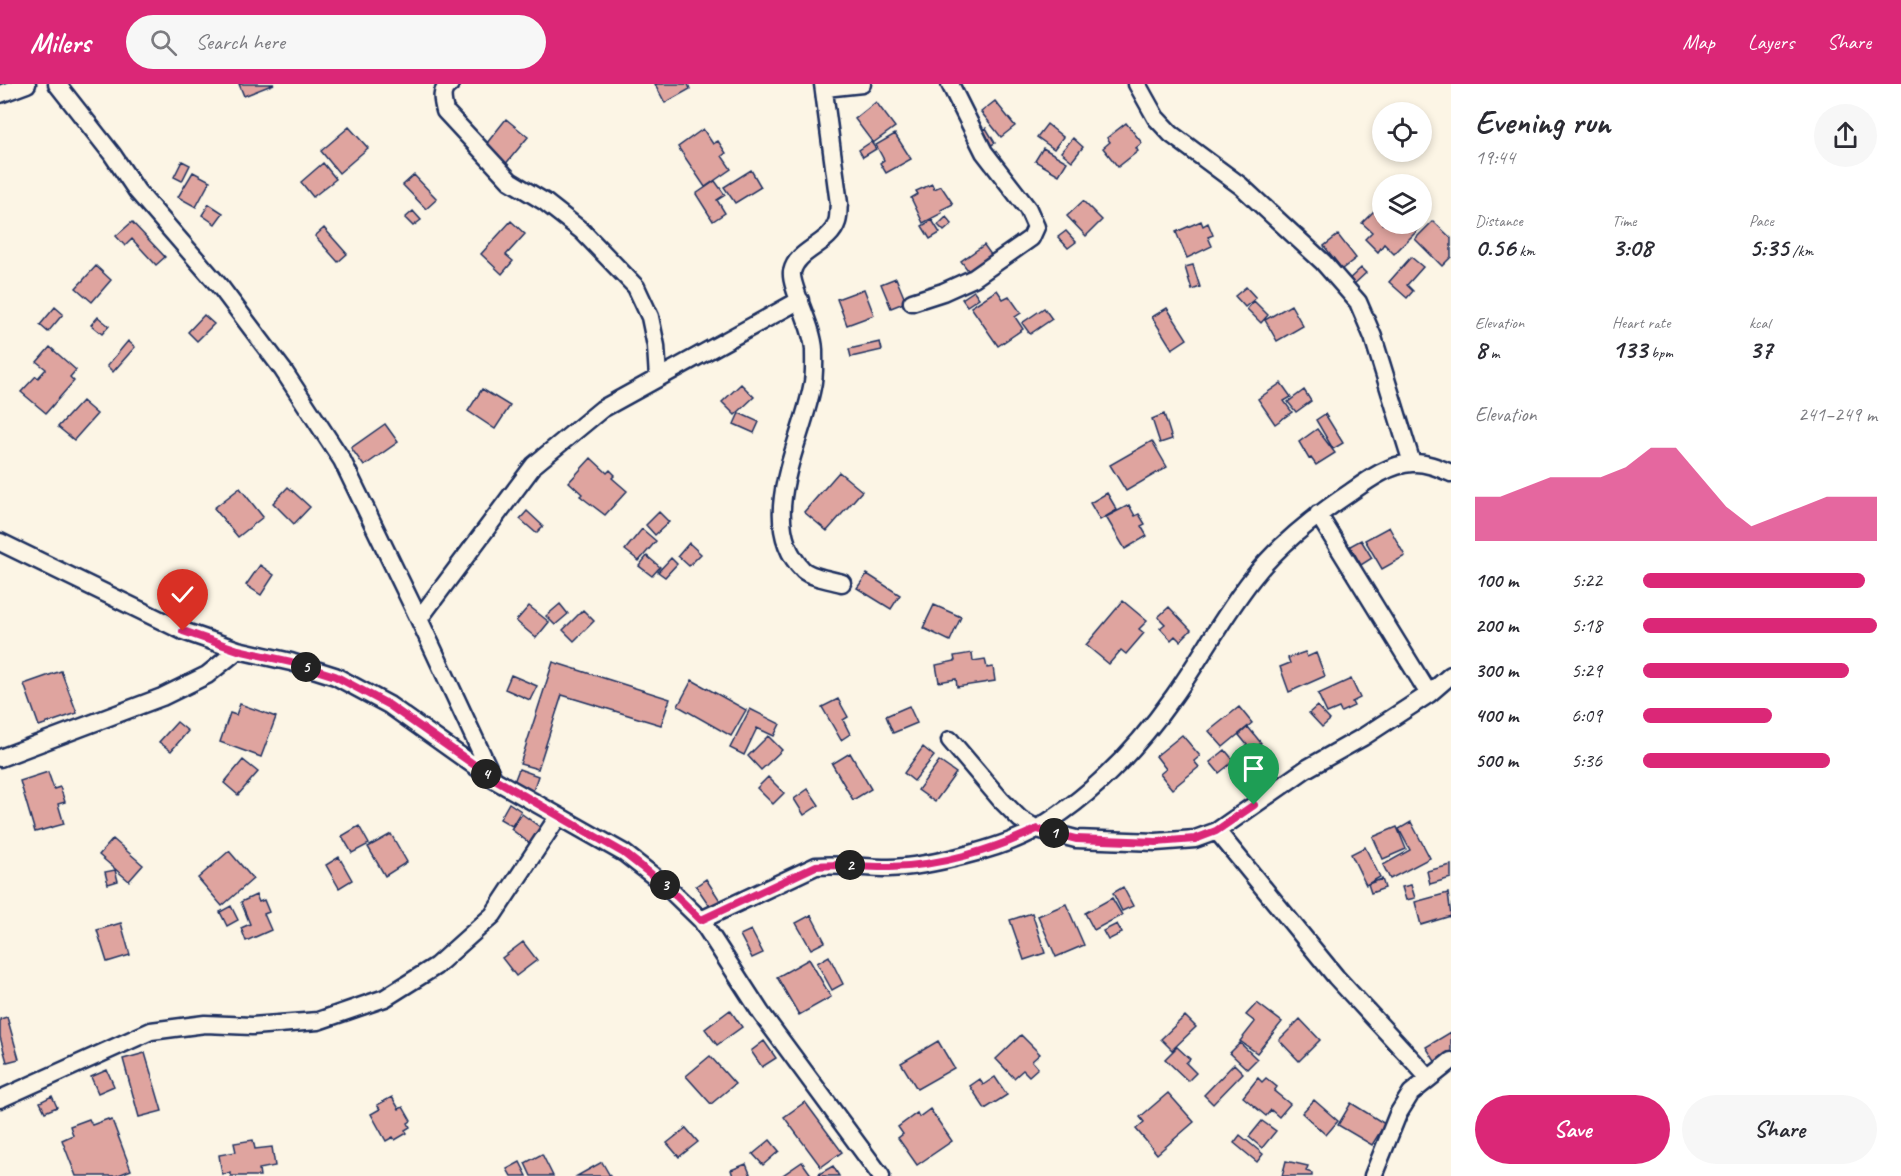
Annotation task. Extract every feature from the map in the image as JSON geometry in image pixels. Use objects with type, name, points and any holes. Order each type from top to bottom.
[{"type":"street","points":[[0,94],[27,84]]},
{"type":"street","points":[[57,84],[112,154],[137,191],[222,289],[283,370],[342,460],[493,778]]},
{"type":"street","points":[[450,84],[446,86],[442,97],[445,111],[510,181],[545,202],[582,231],[636,287],[650,317],[656,346],[658,378]]},
{"type":"street","points":[[842,583],[804,571],[790,550],[783,528],[781,505],[813,386],[814,347],[811,328],[792,280],[793,269],[801,257],[828,237],[837,222],[838,204],[824,86],[862,84]]},
{"type":"street","points":[[912,302],[943,292],[974,278],[1031,238],[1036,227],[1028,209],[984,152],[950,84]]},
{"type":"street","points":[[1137,84],[1156,118],[1172,134],[1241,186],[1323,262],[1358,302],[1373,337],[1412,463]]},
{"type":"street","points":[[419,619],[534,465],[602,409],[800,300]]},
{"type":"street","points":[[701,920],[816,866],[837,864],[889,868],[928,864],[1017,838],[1037,829],[1093,788],[1122,760],[1174,697],[1219,625],[1253,577],[1318,514],[1393,467],[1412,463],[1427,464],[1451,473]]},
{"type":"street","points":[[1318,514],[1429,694]]},
{"type":"street","points":[[0,542],[183,631],[238,650],[291,662],[335,676],[389,705],[493,778],[624,853],[665,885],[701,920],[761,1013],[881,1176]]},
{"type":"street","points":[[0,758],[162,697],[207,675],[238,650]]},
{"type":"street","points":[[950,740],[1001,800],[1020,819],[1037,829],[1076,839],[1156,842],[1195,839],[1216,831],[1306,769],[1363,738],[1429,694],[1451,675]]},
{"type":"street","points":[[0,1099],[151,1031],[205,1024],[252,1026],[318,1021],[385,998],[436,966],[493,915],[558,817]]},
{"type":"street","points":[[1216,831],[1336,977],[1428,1077]]},
{"type":"street","points":[[1373,1176],[1398,1114],[1411,1093],[1428,1077],[1451,1061]]},
{"type":"building","points":[[239,84],[274,84],[244,96]]},
{"type":"building","points":[[655,84],[688,84],[690,89],[665,103]]},
{"type":"building","points":[[995,101],[1015,126],[1001,137],[981,112]]},
{"type":"building","points":[[876,102],[895,127],[873,143],[855,119]]},
{"type":"building","points":[[506,119],[528,137],[504,166],[483,148]]},
{"type":"building","points":[[1126,123],[1142,143],[1136,148],[1138,151],[1118,167],[1103,148],[1110,142],[1107,138]]},
{"type":"building","points":[[1047,124],[1063,137],[1054,149],[1037,137]]},
{"type":"building","points":[[349,127],[368,148],[339,173],[321,151]]},
{"type":"building","points":[[986,128],[995,143],[984,149],[975,134]]},
{"type":"building","points":[[703,129],[713,144],[718,141],[726,153],[722,156],[731,169],[705,187],[678,147]]},
{"type":"building","points":[[895,134],[911,159],[886,173],[880,163],[884,160],[876,145]]},
{"type":"building","points":[[1073,138],[1083,147],[1072,161],[1061,152]]},
{"type":"building","points":[[871,142],[876,149],[863,157],[859,150]]},
{"type":"building","points":[[1043,148],[1067,162],[1059,175],[1035,161]]},
{"type":"building","points":[[182,161],[190,165],[182,181],[174,177]]},
{"type":"building","points":[[323,163],[336,179],[313,197],[301,182]]},
{"type":"building","points":[[751,170],[761,187],[735,203],[724,187]]},
{"type":"building","points":[[193,172],[210,181],[196,207],[178,197]]},
{"type":"building","points":[[414,175],[437,199],[426,209],[403,185]]},
{"type":"building","points":[[715,181],[725,195],[717,200],[725,213],[713,221],[696,194]]},
{"type":"building","points":[[932,184],[934,189],[941,186],[953,204],[923,223],[911,198],[918,194],[916,191]]},
{"type":"building","points":[[1083,201],[1102,220],[1086,236],[1067,216]]},
{"type":"building","points":[[209,204],[223,213],[215,224],[202,215]]},
{"type":"building","points":[[413,211],[421,220],[413,226],[405,218]]},
{"type":"building","points":[[1372,213],[1372,232],[1362,223]]},
{"type":"building","points":[[946,217],[952,224],[944,231],[938,225]]},
{"type":"building","points":[[932,220],[940,233],[930,239],[922,226]]},
{"type":"building","points":[[511,221],[525,234],[506,255],[513,261],[502,274],[481,254]]},
{"type":"building","points":[[1201,221],[1203,226],[1208,223],[1213,235],[1208,237],[1212,246],[1187,258],[1176,232]]},
{"type":"building","points":[[132,222],[165,257],[156,265],[132,239],[125,246],[116,236]]},
{"type":"building","points":[[1432,222],[1451,238],[1451,257],[1442,266],[1415,239],[1420,234],[1432,234]]},
{"type":"building","points":[[324,228],[347,254],[338,262],[315,236]]},
{"type":"building","points":[[1066,231],[1076,242],[1068,248],[1058,237]]},
{"type":"building","points":[[1372,232],[1372,234],[1414,234],[1394,254],[1384,244],[1378,252],[1365,239]]},
{"type":"building","points":[[1338,235],[1356,258],[1342,269],[1324,246]]},
{"type":"building","points":[[984,245],[992,256],[970,273],[961,261]]},
{"type":"building","points":[[1411,257],[1423,267],[1407,285],[1413,291],[1407,298],[1389,282]]},
{"type":"building","points":[[1193,265],[1200,287],[1192,290],[1185,267]]},
{"type":"building","points":[[96,266],[111,280],[92,302],[76,288]]},
{"type":"building","points":[[1361,268],[1366,273],[1352,286],[1347,281]]},
{"type":"building","points":[[896,278],[906,302],[891,308],[881,284]]},
{"type":"building","points":[[1246,287],[1256,298],[1245,307],[1235,296]]},
{"type":"building","points":[[864,289],[874,315],[847,325],[837,299]]},
{"type":"building","points":[[997,290],[1003,299],[1009,296],[1021,313],[1015,317],[1023,329],[998,346],[971,307]]},
{"type":"building","points":[[974,291],[979,298],[967,306],[962,299]]},
{"type":"building","points":[[1254,301],[1268,315],[1261,323],[1247,309]]},
{"type":"building","points":[[1291,305],[1303,326],[1277,341],[1265,320]]},
{"type":"building","points":[[55,307],[63,314],[48,332],[40,325]]},
{"type":"building","points":[[1044,308],[1052,319],[1030,334],[1022,323]]},
{"type":"building","points":[[1167,308],[1187,339],[1172,349],[1152,317]]},
{"type":"building","points":[[204,315],[214,324],[197,341],[188,332]]},
{"type":"building","points":[[98,317],[109,326],[102,334],[91,325]]},
{"type":"building","points":[[128,341],[135,347],[113,372],[107,366]]},
{"type":"building","points":[[880,342],[882,350],[851,357],[849,349]]},
{"type":"building","points":[[50,347],[76,370],[70,377],[74,381],[46,413],[21,392],[46,369],[37,362]]},
{"type":"building","points":[[1281,383],[1291,397],[1284,401],[1292,412],[1275,424],[1258,399]]},
{"type":"building","points":[[741,384],[754,397],[735,415],[722,402]]},
{"type":"building","points":[[482,389],[510,406],[495,429],[468,411]]},
{"type":"building","points":[[1304,390],[1311,401],[1296,412],[1288,402]]},
{"type":"building","points":[[82,401],[97,414],[74,440],[58,427]]},
{"type":"building","points":[[739,413],[759,422],[754,433],[734,424]]},
{"type":"building","points":[[1164,414],[1172,439],[1160,443],[1152,419]]},
{"type":"building","points":[[1325,414],[1343,443],[1333,449],[1316,420]]},
{"type":"building","points":[[385,424],[398,442],[364,466],[351,448]]},
{"type":"building","points":[[1317,429],[1335,453],[1316,465],[1311,458],[1309,459],[1299,442]]},
{"type":"building","points":[[1152,441],[1167,467],[1126,491],[1110,465]]},
{"type":"building","points":[[591,458],[607,473],[610,470],[615,475],[612,478],[627,491],[605,515],[580,496],[582,494],[569,482]]},
{"type":"building","points":[[839,472],[862,491],[827,531],[804,512]]},
{"type":"building","points":[[288,487],[310,507],[294,524],[273,503]]},
{"type":"building","points":[[240,488],[263,517],[238,537],[214,508]]},
{"type":"building","points":[[1107,493],[1117,510],[1100,520],[1090,503]]},
{"type":"building","points":[[1129,505],[1135,516],[1139,514],[1145,524],[1141,526],[1147,536],[1125,549],[1106,517]]},
{"type":"building","points":[[527,511],[543,526],[536,533],[520,519]]},
{"type":"building","points":[[659,512],[669,522],[655,535],[646,525]]},
{"type":"building","points":[[1389,527],[1405,556],[1382,569],[1365,540]]},
{"type":"building","points":[[642,529],[656,541],[639,561],[625,550]]},
{"type":"building","points":[[1361,540],[1372,558],[1361,565],[1350,546]]},
{"type":"building","points":[[689,543],[701,554],[689,566],[678,556]]},
{"type":"building","points":[[647,556],[660,567],[652,576],[639,566]]},
{"type":"building","points":[[671,558],[677,564],[665,577],[658,572]]},
{"type":"building","points":[[260,565],[274,575],[261,595],[246,585]]},
{"type":"building","points":[[867,574],[900,595],[891,609],[857,588]]},
{"type":"building","points":[[1123,601],[1147,621],[1139,629],[1144,633],[1126,654],[1121,650],[1109,664],[1086,645]]},
{"type":"building","points":[[560,604],[568,614],[555,625],[546,616]]},
{"type":"building","points":[[934,605],[961,617],[950,641],[923,628]]},
{"type":"building","points":[[529,606],[549,622],[536,638],[516,621]]},
{"type":"building","points":[[1169,607],[1191,630],[1180,641],[1175,636],[1171,640],[1160,628],[1165,624],[1158,617]]},
{"type":"building","points":[[583,610],[594,621],[574,641],[563,630]]},
{"type":"building","points":[[1305,652],[1307,657],[1316,653],[1325,676],[1289,692],[1280,667],[1290,663],[1288,658]]},
{"type":"building","points":[[972,653],[973,661],[985,659],[987,668],[993,667],[995,681],[957,687],[956,679],[939,682],[936,665],[955,661],[954,656]]},
{"type":"building","points":[[553,662],[670,699],[661,725],[562,695],[538,769],[520,764]]},
{"type":"building","points":[[61,671],[77,713],[39,726],[24,684]]},
{"type":"building","points":[[511,675],[537,686],[530,700],[505,689]]},
{"type":"building","points":[[1351,679],[1360,698],[1352,702],[1354,706],[1341,712],[1339,708],[1327,713],[1318,694]]},
{"type":"building","points":[[692,680],[746,710],[731,736],[678,706]]},
{"type":"building","points":[[838,699],[848,717],[843,720],[850,734],[841,740],[822,707]]},
{"type":"building","points":[[240,704],[276,717],[261,757],[220,742],[230,713],[236,715]]},
{"type":"building","points":[[909,706],[917,723],[893,733],[886,716]]},
{"type":"building","points":[[1317,706],[1330,720],[1322,727],[1309,713]]},
{"type":"building","points":[[1239,707],[1252,723],[1223,747],[1209,731]]},
{"type":"building","points":[[750,709],[780,724],[774,736],[757,728],[744,755],[730,748]]},
{"type":"building","points":[[177,722],[188,731],[171,751],[159,742]]},
{"type":"building","points":[[1248,727],[1261,743],[1252,751],[1239,735]]},
{"type":"building","points":[[1182,735],[1200,756],[1194,761],[1199,767],[1172,789],[1160,774],[1166,769],[1156,756]]},
{"type":"building","points":[[768,736],[782,750],[761,770],[748,756]]},
{"type":"building","points":[[923,747],[934,756],[914,781],[904,773]]},
{"type":"building","points":[[1225,750],[1234,761],[1219,773],[1210,762]]},
{"type":"building","points":[[850,753],[871,789],[853,800],[832,764]]},
{"type":"building","points":[[243,760],[258,772],[238,795],[224,783]]},
{"type":"building","points":[[939,761],[956,773],[935,802],[918,790]]},
{"type":"building","points":[[519,769],[538,776],[531,797],[511,790]]},
{"type":"building","points":[[48,772],[54,789],[60,787],[65,802],[58,804],[64,824],[35,832],[20,781]]},
{"type":"building","points":[[768,777],[784,793],[773,804],[757,788]]},
{"type":"building","points":[[808,789],[819,805],[804,815],[794,799]]},
{"type":"building","points":[[509,803],[521,811],[512,826],[500,819]]},
{"type":"building","points":[[522,814],[544,830],[532,845],[511,829]]},
{"type":"building","points":[[1411,822],[1430,858],[1390,879],[1383,865],[1410,850],[1399,829]]},
{"type":"building","points":[[359,826],[369,844],[352,853],[342,836]]},
{"type":"building","points":[[1397,827],[1406,849],[1383,859],[1373,837]]},
{"type":"building","points":[[391,834],[407,862],[385,876],[368,847]]},
{"type":"building","points":[[113,839],[143,865],[129,881],[99,855]]},
{"type":"building","points":[[1365,847],[1380,877],[1366,885],[1351,854]]},
{"type":"building","points":[[229,851],[253,879],[222,906],[198,878]]},
{"type":"building","points":[[339,857],[352,880],[339,888],[326,865]]},
{"type":"building","points":[[1451,865],[1451,878],[1430,884],[1427,871]]},
{"type":"building","points":[[115,870],[118,881],[108,884],[105,872]]},
{"type":"building","points":[[706,879],[721,902],[711,908],[696,886]]},
{"type":"building","points":[[1382,879],[1385,888],[1371,893],[1368,884]]},
{"type":"building","points":[[1411,885],[1415,898],[1406,900],[1402,887]]},
{"type":"building","points":[[1123,887],[1133,906],[1122,911],[1113,893]]},
{"type":"building","points":[[1448,893],[1451,916],[1421,925],[1415,902]]},
{"type":"building","points":[[256,895],[259,902],[264,900],[269,912],[264,914],[271,930],[246,941],[241,928],[250,924],[241,902]]},
{"type":"building","points":[[1112,898],[1122,915],[1094,930],[1085,913]]},
{"type":"building","points":[[1066,904],[1084,945],[1056,957],[1038,916]]},
{"type":"building","points":[[231,906],[238,920],[227,926],[220,912]]},
{"type":"building","points":[[1032,913],[1045,953],[1024,960],[1010,920]]},
{"type":"building","points":[[811,915],[825,942],[811,949],[796,923]]},
{"type":"building","points":[[121,923],[130,955],[107,962],[97,930]]},
{"type":"building","points":[[1117,924],[1122,933],[1108,940],[1103,931]]},
{"type":"building","points":[[751,930],[763,953],[752,958],[740,935]]},
{"type":"building","points":[[523,942],[537,960],[516,976],[502,958]]},
{"type":"building","points":[[829,956],[843,984],[832,990],[817,963]]},
{"type":"building","points":[[809,959],[831,997],[799,1015],[777,977]]},
{"type":"building","points":[[1257,1003],[1282,1022],[1257,1053],[1240,1041],[1255,1022],[1246,1015]]},
{"type":"building","points":[[730,1010],[742,1027],[717,1045],[705,1029]]},
{"type":"building","points":[[1185,1016],[1196,1027],[1172,1050],[1161,1039]]},
{"type":"building","points":[[7,1017],[19,1059],[7,1062],[0,1037],[0,1019]]},
{"type":"building","points":[[1300,1019],[1320,1040],[1299,1061],[1279,1040]]},
{"type":"building","points":[[1451,1032],[1451,1054],[1436,1063],[1426,1047]]},
{"type":"building","points":[[1021,1035],[1040,1054],[1032,1061],[1038,1068],[1029,1076],[1023,1070],[1014,1078],[996,1059]]},
{"type":"building","points":[[764,1041],[776,1058],[762,1067],[751,1051]]},
{"type":"building","points":[[938,1041],[954,1068],[917,1089],[901,1063]]},
{"type":"building","points":[[1240,1043],[1257,1059],[1247,1069],[1230,1053]]},
{"type":"building","points":[[1177,1047],[1190,1059],[1186,1063],[1196,1073],[1188,1081],[1165,1059]]},
{"type":"building","points":[[145,1053],[162,1111],[139,1117],[123,1059]]},
{"type":"building","points":[[710,1056],[735,1084],[711,1104],[686,1076]]},
{"type":"building","points":[[1234,1064],[1243,1073],[1213,1104],[1204,1095]]},
{"type":"building","points":[[107,1070],[114,1086],[98,1093],[91,1077]]},
{"type":"building","points":[[995,1077],[1007,1095],[985,1109],[970,1086],[980,1079],[983,1085]]},
{"type":"building","points":[[1258,1078],[1262,1082],[1266,1078],[1277,1087],[1274,1091],[1290,1104],[1279,1117],[1271,1110],[1266,1116],[1243,1097]]},
{"type":"building","points":[[1168,1093],[1194,1122],[1157,1154],[1136,1129],[1144,1122],[1140,1117]]},
{"type":"building","points":[[52,1096],[57,1107],[45,1112],[40,1102]]},
{"type":"building","points":[[392,1097],[399,1109],[403,1107],[411,1121],[408,1123],[410,1127],[405,1130],[407,1133],[395,1140],[393,1137],[386,1141],[371,1114],[380,1109],[377,1105]]},
{"type":"building","points":[[1314,1100],[1338,1121],[1326,1135],[1302,1113]]},
{"type":"building","points":[[805,1102],[842,1152],[821,1167],[784,1117]]},
{"type":"building","points":[[1351,1103],[1385,1124],[1372,1145],[1338,1125]]},
{"type":"building","points":[[930,1109],[952,1141],[917,1165],[898,1138],[903,1134],[898,1127],[917,1113],[919,1117]]},
{"type":"building","points":[[89,1119],[92,1125],[108,1119],[112,1120],[131,1170],[116,1176],[76,1176],[62,1140],[73,1135],[70,1126]]},
{"type":"building","points":[[1262,1121],[1276,1131],[1262,1148],[1249,1137]]},
{"type":"building","points":[[686,1128],[698,1142],[679,1157],[667,1143]]},
{"type":"building","points":[[1240,1135],[1263,1154],[1257,1162],[1234,1143]]},
{"type":"building","points":[[253,1140],[255,1149],[272,1147],[275,1166],[259,1169],[260,1176],[222,1174],[219,1155],[236,1152],[234,1143]]},
{"type":"building","points":[[770,1140],[779,1151],[763,1165],[753,1154]]},
{"type":"building","points":[[542,1154],[553,1176],[531,1176],[525,1163]]},
{"type":"building","points":[[1286,1161],[1308,1166],[1306,1171],[1312,1173],[1312,1176],[1282,1176]]},
{"type":"building","points":[[520,1162],[527,1176],[511,1176],[507,1169]]},
{"type":"building","points":[[602,1162],[610,1176],[577,1176]]},
{"type":"building","points":[[802,1162],[812,1176],[783,1176],[783,1175]]},
{"type":"building","points":[[746,1164],[751,1176],[733,1176],[731,1170]]},
{"type":"building","points":[[833,1166],[839,1176],[820,1176],[819,1174]]},
{"type":"route","points":[[183,631],[238,650],[291,662],[335,676],[389,705],[493,778],[624,853],[665,885],[701,920],[816,866],[837,864],[889,868],[928,864],[1017,838],[1037,829],[1076,839],[1156,842],[1195,839],[1216,831],[1254,805]]}]
